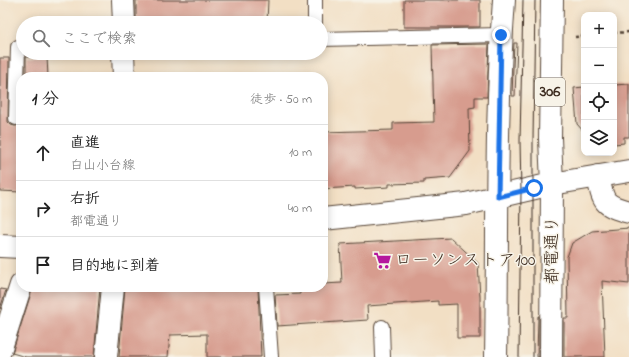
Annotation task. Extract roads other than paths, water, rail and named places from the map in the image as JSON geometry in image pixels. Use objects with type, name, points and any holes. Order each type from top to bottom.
[{"type":"main road","points":[[123,0],[124,16]]},
{"type":"main road","points":[[496,357],[501,35],[504,0]]},
{"type":"main road","name":"都電通り","points":[[551,357],[552,184],[550,138],[552,0]]},
{"type":"main road","points":[[124,60],[124,72]]},
{"type":"main road","points":[[328,218],[466,204],[552,184],[629,171]]},
{"type":"main road","points":[[598,176],[602,197],[611,207],[629,212]]},
{"type":"main road","points":[[0,246],[16,247]]},
{"type":"main road","points":[[0,351],[19,292]]},
{"type":"main road","points":[[106,357],[112,292]]},
{"type":"lane","points":[[315,0],[315,16]]},
{"type":"lane","points":[[328,39],[501,35]]},
{"type":"lane","points":[[17,72],[18,60]]},
{"type":"lane","points":[[266,292],[271,357]]},
{"type":"lane","points":[[382,327],[383,357]]},
{"type":"tram line","points":[[519,357],[521,191],[520,141],[523,0]]},
{"type":"tram line","points":[[533,357],[533,140],[535,0]]},
{"type":"place","name":"ローソンストア100","points":[[382,260]]}]
